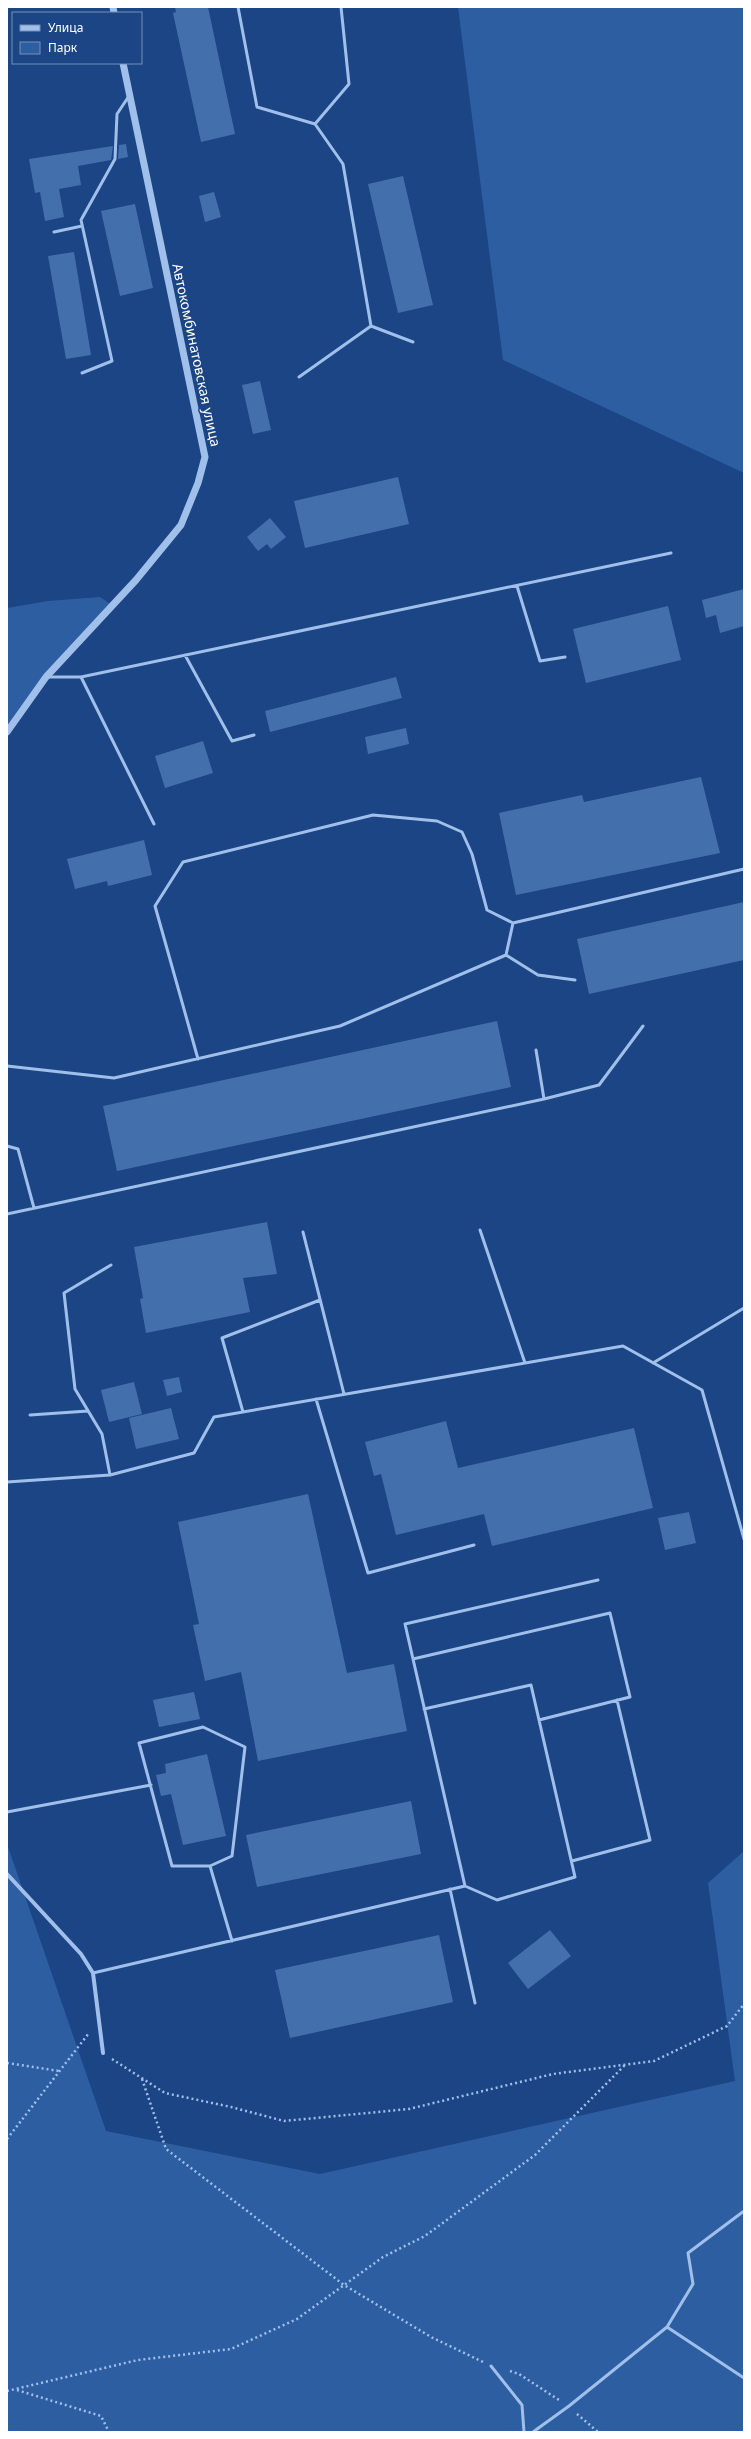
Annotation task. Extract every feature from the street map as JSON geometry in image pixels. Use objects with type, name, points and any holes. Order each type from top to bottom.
[{"type":"street","name":"Автокомбинатовская улица","points":[[7,732],[46,677],[136,580],[181,525],[198,483],[204,457],[123,64]]},
{"type":"street","points":[[7,1874],[81,1954],[93,1973],[103,2052]]},
{"type":"lane","points":[[238,7],[257,107],[315,124],[343,164],[371,326]]},
{"type":"lane","points":[[315,124],[349,84],[341,7]]},
{"type":"lane","points":[[82,373],[112,361],[81,220],[115,159],[117,114],[130,95]]},
{"type":"lane","points":[[54,232],[82,226]]},
{"type":"lane","points":[[371,326],[413,342]]},
{"type":"lane","points":[[299,377],[371,326]]},
{"type":"lane","points":[[46,677],[81,677],[671,553]]},
{"type":"lane","points":[[517,586],[540,661],[565,657]]},
{"type":"lane","points":[[185,655],[232,741],[254,735]]},
{"type":"lane","points":[[81,677],[154,824]]},
{"type":"lane","points":[[198,1059],[155,906],[183,862],[373,815],[437,821],[462,832],[472,854],[487,910],[514,923],[744,869]]},
{"type":"lane","points":[[506,955],[514,923]]},
{"type":"lane","points":[[506,955],[538,975],[574,980]]},
{"type":"lane","points":[[7,1066],[114,1078],[340,1026],[506,955]]},
{"type":"lane","points":[[7,1214],[544,1099],[599,1085],[643,1026]]},
{"type":"lane","points":[[536,1050],[544,1099]]},
{"type":"lane","points":[[7,1146],[18,1149],[34,1208]]},
{"type":"lane","points":[[480,1230],[525,1363]]},
{"type":"lane","points":[[303,1232],[344,1394]]},
{"type":"lane","points":[[110,1475],[102,1434],[75,1389],[64,1293],[111,1265]]},
{"type":"lane","points":[[243,1412],[222,1338],[320,1300]]},
{"type":"lane","points":[[653,1363],[744,1308]]},
{"type":"lane","points":[[7,1482],[110,1475],[194,1453],[214,1417],[623,1346],[702,1390],[744,1539]]},
{"type":"lane","points":[[316,1399],[368,1573],[474,1545]]},
{"type":"lane","points":[[30,1415],[88,1411]]},
{"type":"lane","points":[[464,1886],[405,1624],[598,1580]]},
{"type":"lane","points":[[413,1659],[610,1613],[630,1697],[539,1720]]},
{"type":"lane","points":[[93,1973],[464,1886],[497,1900],[575,1877],[531,1685],[424,1709]]},
{"type":"lane","points":[[572,1861],[650,1840],[617,1700]]},
{"type":"lane","points":[[203,1727],[245,1747],[232,1856],[210,1866],[172,1866],[151,1785],[140,1743],[203,1727]]},
{"type":"lane","points":[[7,1812],[151,1785]]},
{"type":"lane","points":[[210,1866],[232,1941]]},
{"type":"lane","points":[[450,1889],[475,2003]]},
{"type":"lane","points":[[532,2432],[569,2406],[667,2327],[693,2284],[688,2253],[744,2211]]},
{"type":"lane","points":[[667,2327],[744,2378]]},
{"type":"lane","points":[[491,2366],[522,2405],[524,2432]]},
{"type":"path","points":[[103,2052],[165,2093],[231,2107],[284,2121],[408,2109],[553,2074],[654,2061],[727,2026],[744,2004]]},
{"type":"path","points":[[7,2139],[99,2020]]},
{"type":"path","points":[[7,2063],[59,2071]]},
{"type":"path","points":[[7,2392],[138,2360],[230,2349],[296,2319],[383,2257],[425,2236],[535,2155],[625,2065]]},
{"type":"path","points":[[142,2078],[166,2149],[344,2285],[430,2337],[491,2366],[519,2374],[569,2406],[598,2432]]},
{"type":"path","points":[[17,2390],[101,2416],[109,2432]]},
{"type":"green space","points":[[458,7],[744,7],[744,473],[503,360]]},
{"type":"green space","points":[[100,597],[112,605],[46,677],[7,732],[7,608],[48,601]]},
{"type":"green space","points":[[7,1844],[106,2131],[320,2174],[735,2081],[708,1883],[744,1851],[744,2432],[7,2432]]},
{"type":"building","points":[[175,7],[208,7],[235,134],[201,142],[173,13],[176,12]]},
{"type":"building","points":[[126,144],[128,157],[118,159],[119,145]]},
{"type":"building","points":[[113,146],[111,160],[78,166],[81,185],[59,189],[64,217],[45,221],[40,192],[35,193],[29,159]]},
{"type":"building","points":[[403,176],[433,305],[398,313],[368,184]]},
{"type":"building","points":[[214,192],[221,217],[205,222],[199,196]]},
{"type":"building","points":[[135,204],[153,288],[120,296],[101,211]]},
{"type":"building","points":[[74,252],[91,355],[66,359],[48,256]]},
{"type":"building","points":[[260,381],[271,430],[253,434],[242,385]]},
{"type":"building","points":[[398,477],[409,524],[305,548],[294,501]]},
{"type":"building","points":[[270,518],[286,537],[271,549],[267,544],[258,551],[247,537]]},
{"type":"building","points":[[744,589],[744,626],[720,633],[716,615],[706,618],[702,600]]},
{"type":"building","points":[[668,606],[681,660],[586,683],[573,629]]},
{"type":"building","points":[[396,677],[402,698],[270,732],[265,711]]},
{"type":"building","points":[[406,728],[409,744],[368,754],[365,737]]},
{"type":"building","points":[[203,741],[213,773],[165,788],[155,756]]},
{"type":"building","points":[[701,777],[720,853],[516,895],[499,813],[582,795],[584,802]]},
{"type":"building","points":[[144,840],[152,875],[108,886],[107,881],[75,889],[67,859]]},
{"type":"building","points":[[744,902],[744,960],[589,994],[577,939]]},
{"type":"building","points":[[497,1021],[511,1087],[117,1171],[103,1106]]},
{"type":"building","points":[[267,1222],[277,1274],[243,1278],[250,1312],[146,1333],[140,1299],[143,1298],[134,1247]]},
{"type":"building","points":[[179,1377],[182,1392],[167,1396],[163,1380]]},
{"type":"building","points":[[134,1382],[142,1414],[109,1422],[101,1390]]},
{"type":"building","points":[[171,1408],[179,1439],[136,1449],[129,1418]]},
{"type":"building","points":[[446,1421],[458,1468],[634,1428],[653,1508],[492,1546],[484,1514],[396,1535],[381,1474],[374,1476],[365,1442]]},
{"type":"building","points":[[308,1494],[347,1673],[394,1664],[407,1731],[258,1761],[241,1672],[205,1681],[193,1625],[199,1624],[178,1522]]},
{"type":"building","points":[[689,1512],[696,1543],[665,1550],[658,1518]]},
{"type":"building","points":[[194,1692],[200,1719],[159,1727],[153,1700]]},
{"type":"building","points":[[207,1754],[226,1836],[183,1845],[171,1794],[161,1796],[156,1775],[166,1773],[165,1764]]},
{"type":"building","points":[[411,1801],[421,1854],[257,1887],[246,1835]]},
{"type":"building","points":[[550,1930],[571,1956],[528,1989],[508,1963]]},
{"type":"building","points":[[439,1935],[453,2002],[290,2038],[275,1970]]}]
